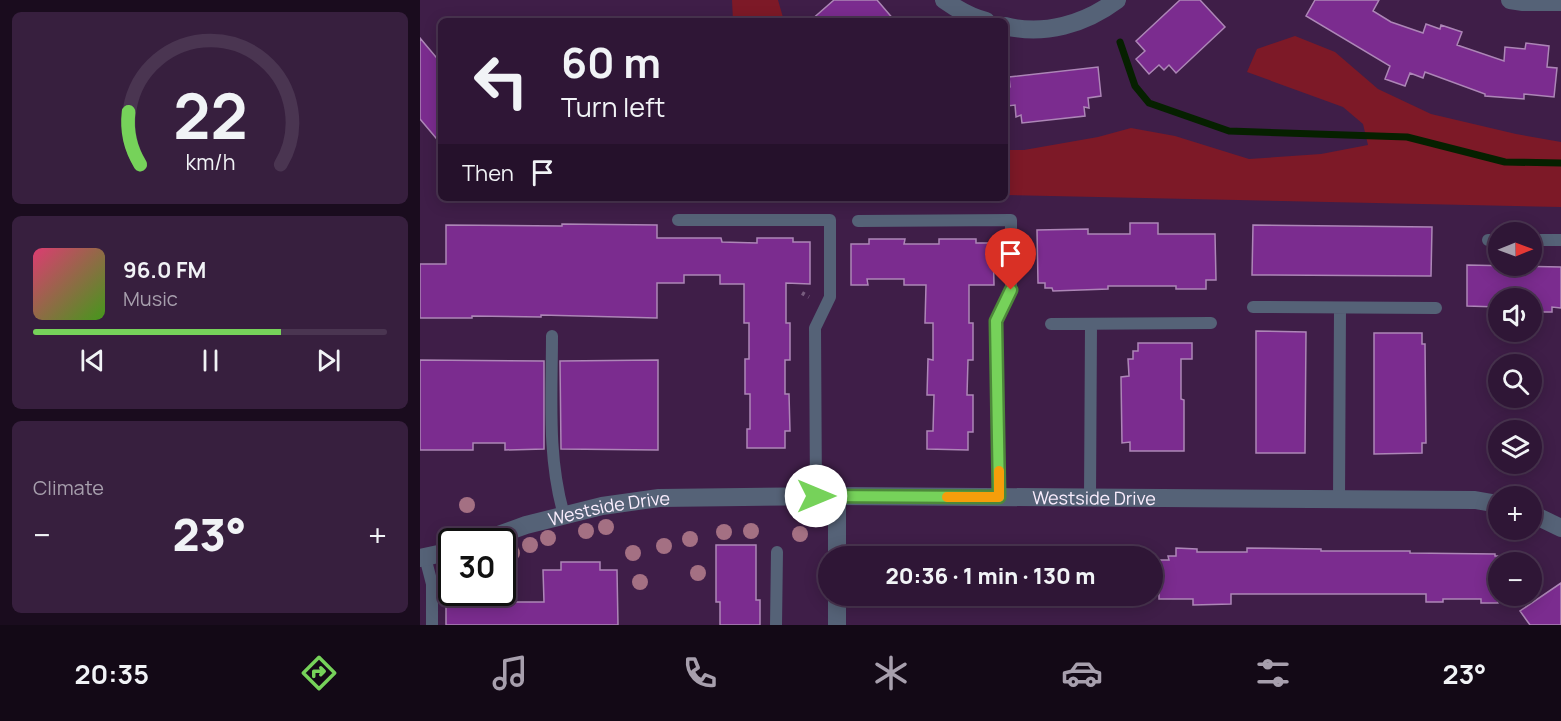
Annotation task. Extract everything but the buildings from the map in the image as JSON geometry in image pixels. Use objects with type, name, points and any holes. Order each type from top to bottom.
[{"type":"street","points":[[944,0],[957,10],[978,18]]},
{"type":"street","points":[[1008,26],[1036,31],[1075,23],[1107,8],[1117,0]]},
{"type":"street","points":[[1510,0],[1561,2]]},
{"type":"street","points":[[837,496],[837,546]]},
{"type":"street","name":"Westside Drive","points":[[516,529],[602,506],[659,498],[837,496],[1475,500],[1488,502]]},
{"type":"street","points":[[1542,519],[1561,528]]},
{"type":"street","points":[[422,557],[438,554]]},
{"type":"street","points":[[837,606],[837,625]]},
{"type":"lane","points":[[678,220],[830,220],[830,297],[815,328],[816,496]]},
{"type":"lane","points":[[858,220],[1011,220],[1011,290],[996,321],[999,497]]},
{"type":"lane","points":[[1542,240],[1561,240]]},
{"type":"lane","points":[[1253,308],[1436,308]]},
{"type":"lane","points":[[1339,500],[1340,309]]},
{"type":"lane","points":[[1051,324],[1211,322]]},
{"type":"lane","points":[[1090,498],[1091,324]]},
{"type":"lane","points":[[552,336],[552,461],[556,489],[564,515]]},
{"type":"lane","points":[[777,552],[777,625]]},
{"type":"lane","points":[[422,557],[432,584],[432,625]]},
{"type":"path","points":[[802,293],[809,297]]},
{"type":"shaded area","points":[[732,0],[778,0],[783,18],[733,18]]},
{"type":"shaded area","points":[[1295,36],[1335,52],[1378,89],[1431,114],[1561,142],[1561,207],[1008,195],[1008,150],[1024,150],[1098,137],[1131,128],[1175,136],[1249,159],[1321,154],[1368,145],[1363,124],[1343,107],[1247,72],[1257,49]]},
{"type":"waterway","points":[[1120,42],[1135,86],[1149,103],[1229,131],[1407,137],[1505,162],[1561,163]]},
{"type":"slow traffic","points":[[947,497],[999,497],[999,471]]},
{"type":"route","points":[[816,496],[999,497],[996,321],[1011,290]]}]
